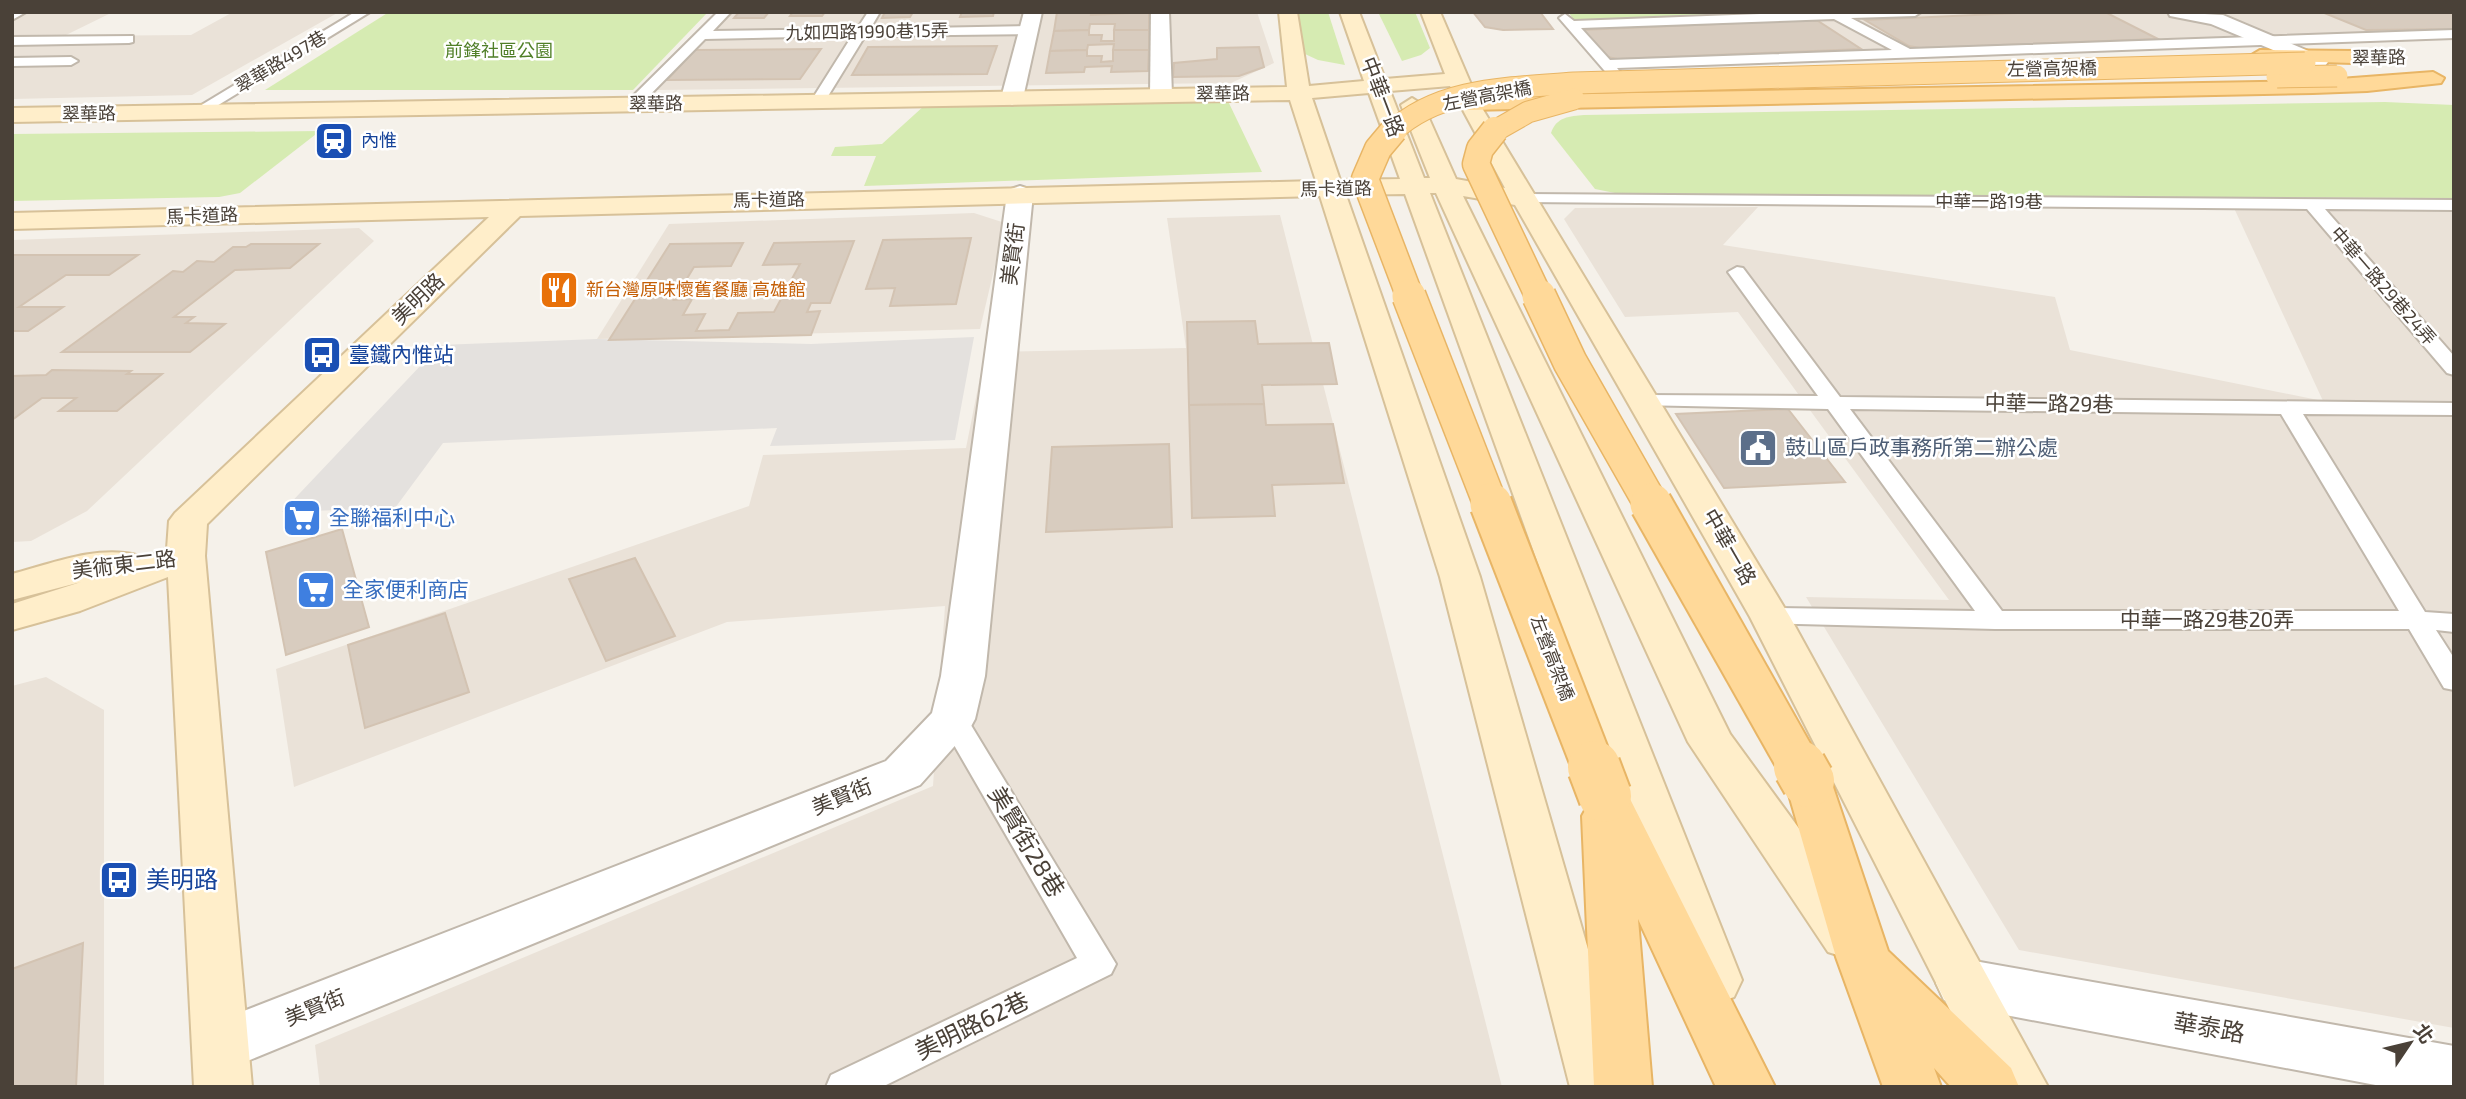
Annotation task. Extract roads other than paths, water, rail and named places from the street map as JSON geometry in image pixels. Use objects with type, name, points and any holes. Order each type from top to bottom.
[{"type":"main road","points":[[1456,79],[1611,69],[1928,64],[2214,55],[2320,59]]},
{"type":"main road","name":"翠華路","points":[[2320,59],[2376,57]]},
{"type":"main road","name":"翠華路","points":[[2320,59],[2443,78]]},
{"type":"main road","name":"左營高架橋","points":[[1808,781],[1570,362],[1483,181],[1476,164],[1477,148],[1490,134],[1509,121],[1549,105],[1637,92],[2320,59]]},
{"type":"main road","name":"左營高架橋","points":[[1605,796],[1365,179],[1385,139],[1426,109],[1448,101],[1491,92],[1574,83],[2320,59]]},
{"type":"main road","points":[[1468,103],[2312,87],[2443,78]]},
{"type":"main road","name":"中華一路","points":[[1808,781],[1863,957],[1912,1087]]},
{"type":"main road","points":[[1605,796],[1623,1087]]},
{"type":"main road","points":[[1605,796],[1746,1087]]},
{"type":"main road","name":"中華一路","points":[[1863,957],[1990,1087]]},
{"type":"street","points":[[1160,12],[1161,95]]},
{"type":"street","points":[[1288,12],[1299,93],[1460,577],[1600,1087]]},
{"type":"street","name":"中華一路","points":[[1349,12],[1380,92],[1431,186],[1711,742],[1863,957]]},
{"type":"street","name":"中華一路","points":[[1430,12],[1468,103],[1770,617],[2019,1087]]},
{"type":"street","points":[[2177,12],[2216,19],[2320,59]]},
{"type":"street","points":[[2234,12],[2320,59]]},
{"type":"street","points":[[1012,98],[1032,21]]},
{"type":"street","name":"中華一路","points":[[1391,58],[1406,92],[1431,186],[1755,1087]]},
{"type":"street","name":"翠華路","points":[[1406,92],[1456,79]]},
{"type":"street","name":"翠華路","points":[[12,115],[1380,92],[1406,92],[1468,103]]},
{"type":"street","name":"馬卡道路","points":[[12,221],[1020,194],[1431,186],[1525,199]]},
{"type":"street","name":"美賢街","points":[[221,1066],[903,773],[953,719],[963,676],[1020,194]]},
{"type":"street","name":"美明路","points":[[221,1066],[186,556],[188,521],[513,208]]},
{"type":"street","name":"美術東二路","points":[[12,587],[69,571],[186,556]]},
{"type":"street","name":"美術東二路","points":[[12,617],[66,601],[186,556]]},
{"type":"street","name":"華泰路","points":[[1963,983],[2454,1073]]},
{"type":"lane","points":[[12,16],[20,12]]},
{"type":"lane","name":"翠華路497巷","points":[[198,112],[364,12]]},
{"type":"lane","points":[[633,104],[725,12]]},
{"type":"lane","points":[[818,101],[874,12]]},
{"type":"lane","points":[[1560,12],[1611,69],[1908,53],[2266,40]]},
{"type":"lane","points":[[1571,25],[1682,16],[1914,12]]},
{"type":"lane","points":[[1834,14],[1928,64]]},
{"type":"lane","name":"九如四路1990巷15弄","points":[[703,35],[862,32],[1032,21]]},
{"type":"lane","points":[[2320,59],[2454,34]]},
{"type":"lane","points":[[12,41],[129,39]]},
{"type":"lane","points":[[12,62],[71,61]]},
{"type":"lane","name":"中華一路19巷","points":[[1525,199],[2454,205]]},
{"type":"lane","name":"中華一路29巷24弄","points":[[2312,204],[2454,369]]},
{"type":"lane","points":[[1737,272],[1995,621]]},
{"type":"lane","name":"中華一路29巷","points":[[1644,401],[2454,409]]},
{"type":"lane","points":[[2288,407],[2454,681]]},
{"type":"lane","name":"中華一路29巷20弄","points":[[1770,617],[1995,621],[2419,620],[2454,623]]},
{"type":"lane","name":"美賢街28巷","points":[[953,719],[1099,964]]},
{"type":"lane","name":"美明路62巷","points":[[844,1087],[1099,964]]},
{"type":"place","name":"內惟","points":[[334,141]]},
{"type":"place","name":"新台灣原味懷舊餐廳 高雄館","points":[[559,290]]},
{"type":"place","name":"臺鐵內惟站","points":[[322,355]]},
{"type":"place","name":"鼓山區戶政事務所第二辦公處","points":[[1758,448]]},
{"type":"place","name":"全聯福利中心","points":[[302,518]]},
{"type":"place","name":"全家便利商店","points":[[316,590]]},
{"type":"place","name":"美明路","points":[[119,880]]},
{"type":"park label","name":"前鋒社區公園","points":[[499,51]]}]
